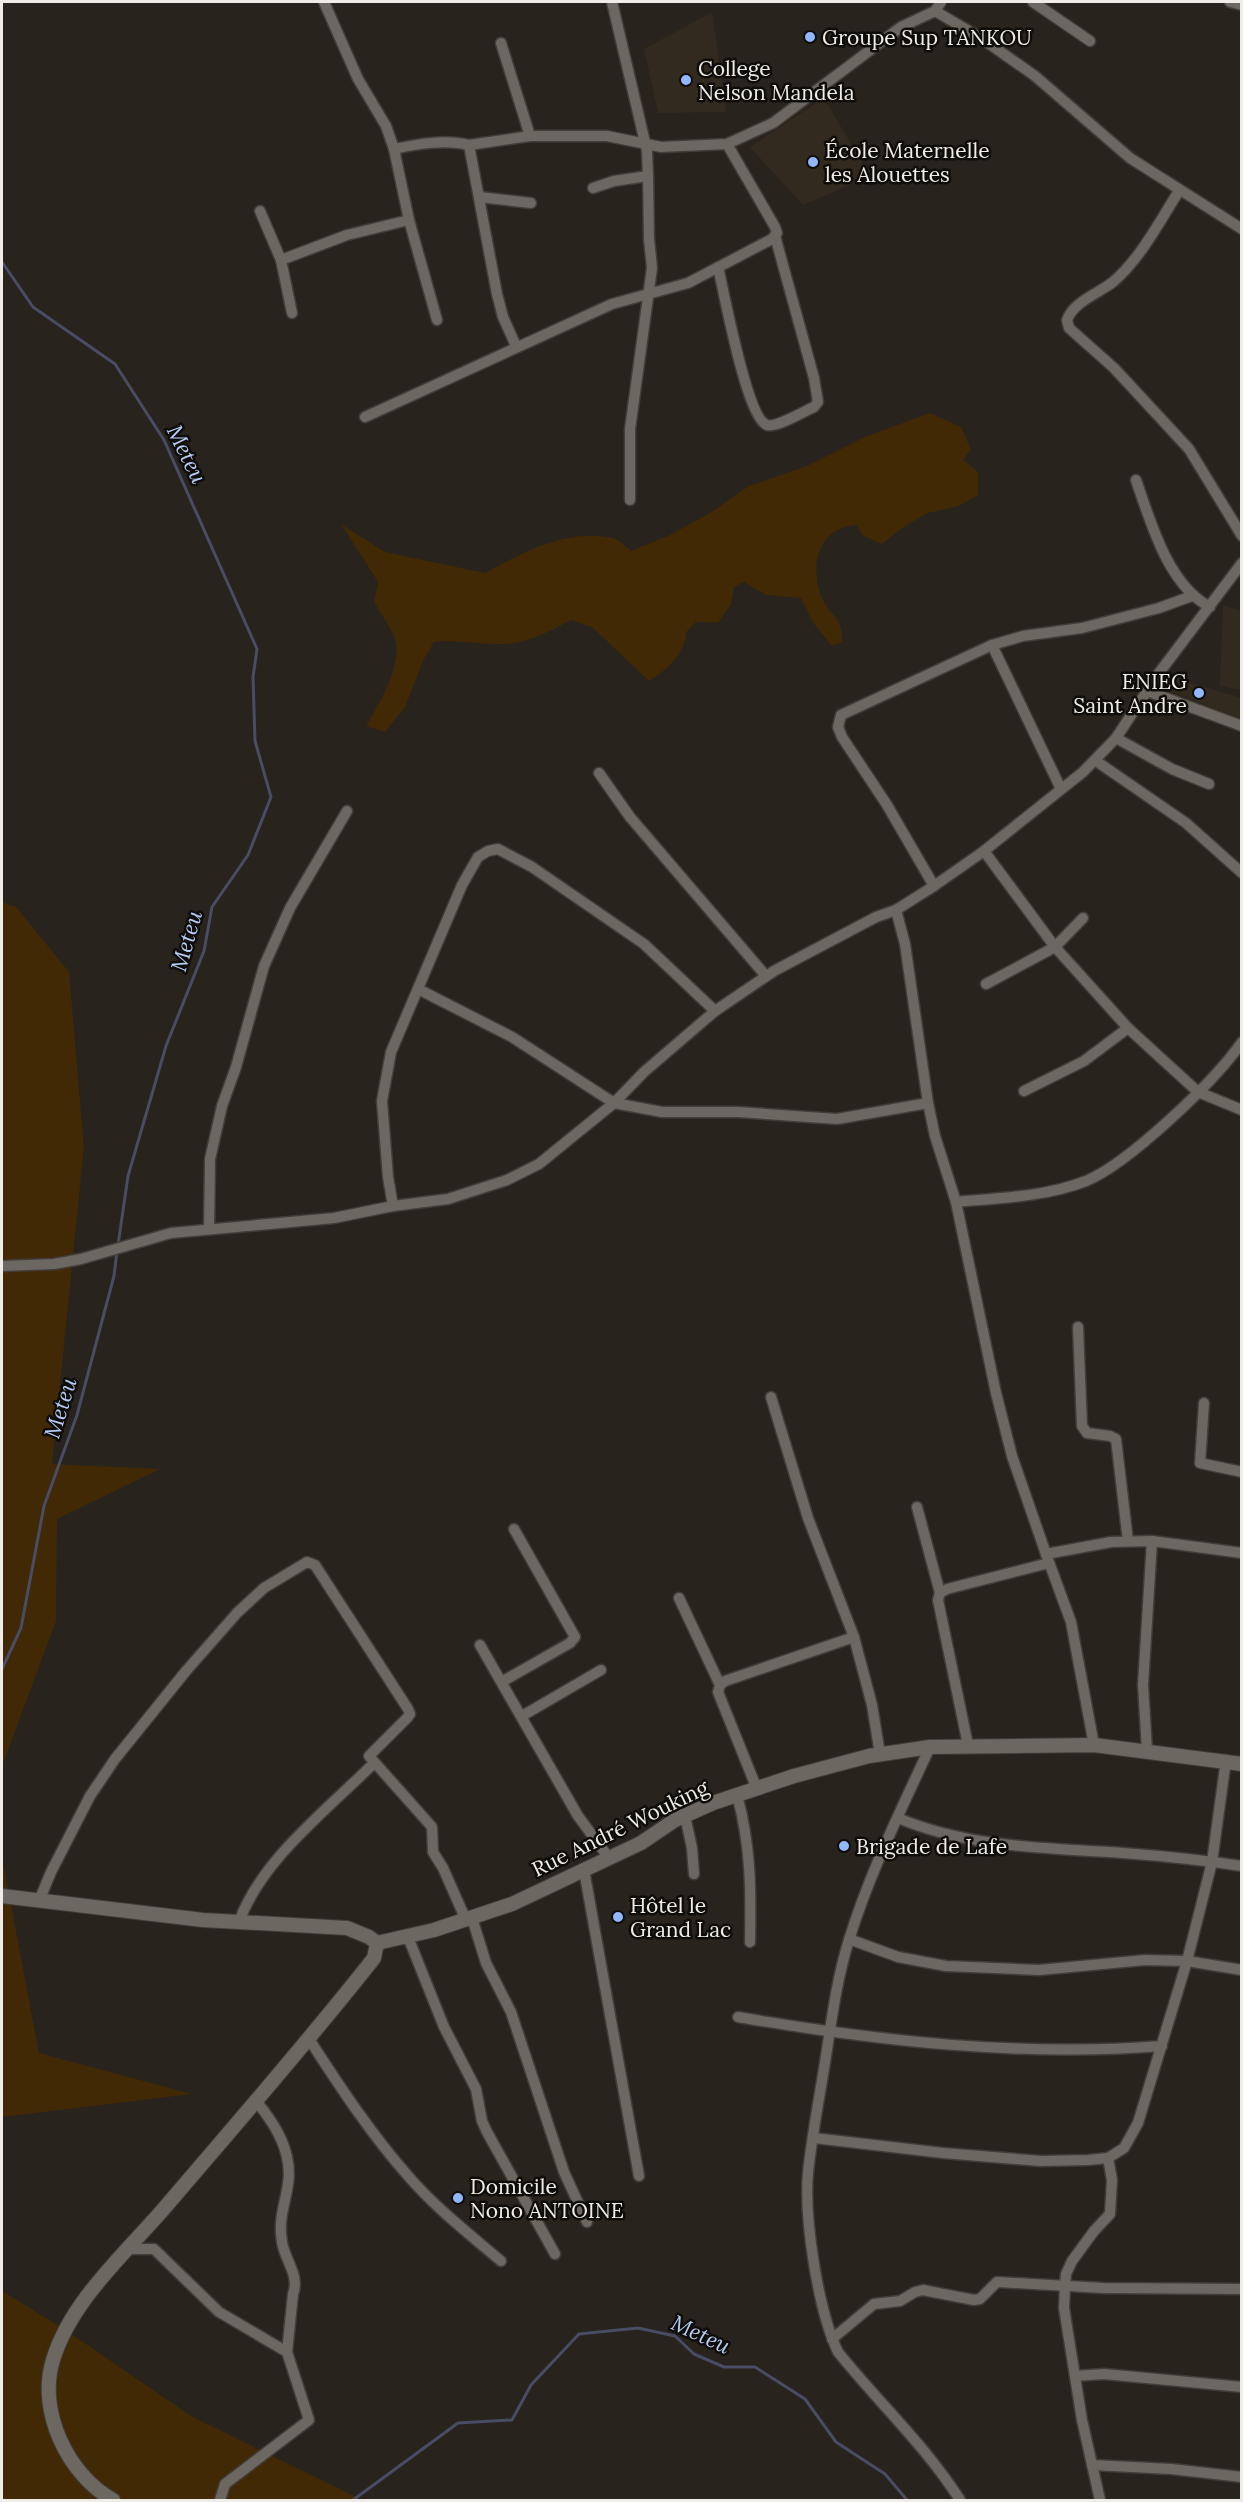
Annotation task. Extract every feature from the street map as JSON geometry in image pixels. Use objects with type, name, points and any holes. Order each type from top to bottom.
[{"type":"street","points":[[324,2],[358,79],[386,126],[394,149],[409,220],[437,320]]},
{"type":"street","points":[[612,2],[647,151],[652,268],[630,429],[630,500]]},
{"type":"street","points":[[1032,2],[1090,41]]},
{"type":"street","points":[[1230,2],[1242,4]]},
{"type":"street","points":[[394,149],[419,144],[461,143],[469,145],[530,136],[607,136],[661,147],[727,144],[773,123],[901,27],[938,6],[1035,76],[1130,158],[1242,229]]},
{"type":"street","points":[[501,43],[530,136]]},
{"type":"street","points":[[718,267],[746,389],[755,414],[764,424],[772,426],[814,407],[818,402],[814,378],[775,236],[775,228],[727,144]]},
{"type":"street","points":[[469,145],[502,317],[516,346]]},
{"type":"street","points":[[593,188],[614,181],[648,176]]},
{"type":"street","points":[[1179,191],[1129,265],[1113,282],[1074,309],[1067,320],[1069,327],[1114,368],[1188,449],[1242,536]]},
{"type":"street","points":[[479,197],[531,203]]},
{"type":"street","points":[[260,211],[281,260],[292,313]]},
{"type":"street","points":[[281,260],[347,235],[409,220]]},
{"type":"street","points":[[365,417],[612,304],[688,283],[775,236]]},
{"type":"street","points":[[1136,480],[1163,550],[1191,596],[1210,607]]},
{"type":"street","points":[[2,1266],[54,1264],[81,1259],[171,1233],[334,1218],[393,1206],[447,1199],[507,1180],[538,1164],[615,1103],[644,1072],[715,1011],[766,976],[876,917],[896,910],[934,886],[984,851],[1096,761],[1116,738],[1147,691],[1242,562]]},
{"type":"street","points":[[934,886],[887,805],[842,738],[838,727],[841,715],[992,645],[1023,636],[1082,628],[1159,608],[1191,596]]},
{"type":"street","points":[[992,645],[1061,789]]},
{"type":"street","points":[[1147,691],[1242,726]]},
{"type":"street","points":[[1116,738],[1172,769],[1209,784]]},
{"type":"street","points":[[1096,761],[1186,823],[1242,873]]},
{"type":"street","points":[[599,773],[630,817],[766,976]]},
{"type":"street","points":[[209,1229],[210,1159],[222,1106],[236,1067],[264,966],[290,908],[347,811]]},
{"type":"street","points":[[393,1206],[388,1177],[382,1101],[391,1052],[462,885],[478,857],[488,851],[498,849],[532,867],[644,945],[715,1011]]},
{"type":"street","points":[[984,851],[1055,947],[1128,1028],[1198,1092],[1242,1110]]},
{"type":"street","points":[[896,910],[905,944],[928,1103],[935,1136],[956,1202],[996,1393],[1012,1456],[1071,1622],[1094,1745]]},
{"type":"street","points":[[986,984],[1055,947],[1083,918]]},
{"type":"street","points":[[418,989],[512,1037],[615,1103],[662,1112],[738,1112],[837,1119],[928,1103]]},
{"type":"street","points":[[1024,1091],[1084,1061],[1128,1028]]},
{"type":"street","points":[[956,1202],[1015,1197],[1085,1181],[1112,1168],[1198,1092],[1242,1042]]},
{"type":"street","points":[[1078,1327],[1082,1426],[1087,1433],[1116,1439],[1128,1541]]},
{"type":"street","points":[[771,1397],[808,1518],[854,1637],[872,1705],[880,1754]]},
{"type":"street","points":[[1204,1403],[1200,1463],[1242,1472]]},
{"type":"street","points":[[917,1507],[940,1593],[938,1600],[968,1745]]},
{"type":"street","points":[[503,1681],[570,1643],[575,1637],[514,1529]]},
{"type":"street","points":[[940,1593],[946,1589],[1101,1544],[1152,1541],[1242,1553]]},
{"type":"street","points":[[1147,1750],[1143,1685],[1152,1541]]},
{"type":"street","points":[[39,1901],[51,1872],[90,1796],[115,1759],[186,1671],[237,1613],[264,1588],[307,1562],[315,1565],[408,1709],[410,1714],[408,1717],[370,1754],[370,1758],[432,1827],[433,1852],[469,1919],[486,1964],[511,2012],[564,2172],[587,2222]]},
{"type":"street","points":[[679,1598],[720,1685]]},
{"type":"street","points":[[757,1789],[718,1692],[720,1685],[725,1681],[854,1637]]},
{"type":"street","points":[[480,1645],[503,1681],[574,1809],[609,1858]]},
{"type":"street","points":[[522,1716],[601,1670]]},
{"type":"street","name":"Rue André Wouking","points":[[377,1943],[408,1937],[512,1904],[641,1843],[684,1816],[737,1795],[794,1776],[880,1754],[930,1747],[968,1745],[1094,1745],[1226,1760],[1242,1764]]},
{"type":"street","points":[[930,1747],[882,1851],[849,1939],[831,2015],[808,2175],[810,2236],[832,2339],[838,2352],[908,2431],[945,2477],[960,2500]]},
{"type":"street","points":[[814,2138],[944,2153],[1041,2161],[1108,2158],[1124,2148],[1132,2137],[1187,1961],[1212,1862],[1226,1760]]},
{"type":"street","points":[[239,1922],[246,1903],[275,1861],[374,1763]]},
{"type":"street","points":[[737,1795],[746,1830],[750,1869],[750,1942]]},
{"type":"street","points":[[684,1816],[692,1848],[694,1874]]},
{"type":"street","points":[[898,1818],[915,1826],[1009,1847],[1242,1866]]},
{"type":"street","points":[[584,1870],[639,2176]]},
{"type":"street","points":[[2,1896],[203,1920],[347,1928],[377,1943],[374,1958],[309,2039],[130,2248],[92,2289],[71,2319],[53,2360],[50,2378],[54,2420],[61,2444],[71,2462],[86,2480],[113,2500]]},
{"type":"street","points":[[408,1937],[444,2027],[476,2089],[482,2121],[487,2132],[555,2254]]},
{"type":"street","points":[[849,1939],[898,1957],[946,1966],[1039,1970],[1106,1962],[1187,1961],[1242,1970]]},
{"type":"street","points":[[738,2017],[830,2033],[915,2042],[1045,2051],[1100,2051],[1162,2046]]},
{"type":"street","points":[[309,2039],[346,2096],[409,2177],[442,2212],[501,2261]]},
{"type":"street","points":[[220,2500],[225,2484],[309,2420],[287,2352],[293,2294],[297,2285],[282,2244],[280,2220],[290,2170],[279,2133],[256,2101]]},
{"type":"street","points":[[1100,2500],[1064,2308],[1066,2274],[1072,2261],[1094,2230],[1110,2214],[1112,2180],[1108,2158]]},
{"type":"street","points":[[130,2248],[154,2249],[219,2312],[287,2352]]},
{"type":"street","points":[[832,2339],[874,2304],[900,2301],[923,2290],[974,2300],[980,2299],[997,2282],[1103,2288],[1242,2289]]},
{"type":"street","points":[[1075,2376],[1104,2374],[1242,2387]]},
{"type":"street","points":[[1092,2465],[1171,2469],[1242,2477]]},
{"type":"shaded area","name":"College Nelson Mandela","points":[[712,12],[726,112],[658,113],[644,49]]},
{"type":"shaded area","name":"École Maternelle les Alouettes","points":[[824,98],[870,176],[803,205],[750,147]]},
{"type":"shaded area","points":[[930,413],[961,427],[971,449],[963,460],[978,472],[978,495],[959,506],[928,513],[902,528],[882,544],[862,535],[857,525],[844,527],[826,539],[818,558],[817,581],[826,606],[838,621],[842,642],[832,646],[814,624],[801,598],[766,595],[744,582],[734,587],[731,604],[718,623],[696,622],[686,632],[679,654],[662,672],[649,681],[592,627],[571,620],[539,636],[514,643],[434,642],[424,659],[405,707],[385,732],[366,726],[378,706],[394,669],[396,645],[391,630],[374,602],[378,582],[341,524],[385,552],[485,573],[530,550],[579,536],[615,539],[631,551],[668,536],[710,513],[749,486],[807,466],[865,437]]},
{"type":"shaded area","points":[[1223,605],[1241,611],[1241,690],[1220,686]]},
{"type":"shaded area","name":"ENIEG Saint Andre","points":[[1166,675],[1241,698],[1241,719],[1161,687]]},
{"type":"shaded area","points":[[2,902],[16,907],[69,972],[84,1147],[52,1464],[160,1469],[57,1519],[56,1621],[2,1766]]},
{"type":"shaded area","points":[[2,1857],[39,2053],[192,2094],[2,2117]]},
{"type":"shaded area","points":[[2,2291],[64,2329],[191,2416],[362,2500],[2,2500]]},
{"type":"waterway","name":"Meteu","points":[[2,262],[33,307],[115,364],[164,440],[257,649],[253,677],[255,741],[271,797],[248,855],[212,907],[204,951],[166,1046],[128,1176],[118,1245]]},
{"type":"waterway","name":"Meteu","points":[[2,1669],[21,1628],[44,1506],[77,1415],[114,1276],[117,1251]]},
{"type":"waterway","name":"Meteu","points":[[353,2500],[458,2423],[512,2420],[531,2385],[579,2334],[638,2328],[675,2336],[694,2354],[724,2367],[755,2367],[805,2399],[836,2442],[885,2474],[907,2500]]},
{"type":"place","name":"Groupe Sup TANKOU","points":[[810,37]]},
{"type":"place","name":"College Nelson Mandela","points":[[686,80]]},
{"type":"place","name":"École Maternelle les Alouettes","points":[[813,162]]},
{"type":"place","name":"ENIEG Saint Andre","points":[[1199,693]]},
{"type":"place","name":"Brigade de Lafe","points":[[844,1846]]},
{"type":"place","name":"Hôtel le Grand Lac","points":[[618,1917]]},
{"type":"place","name":"Domicile Nono ANTOINE","points":[[458,2198]]}]
